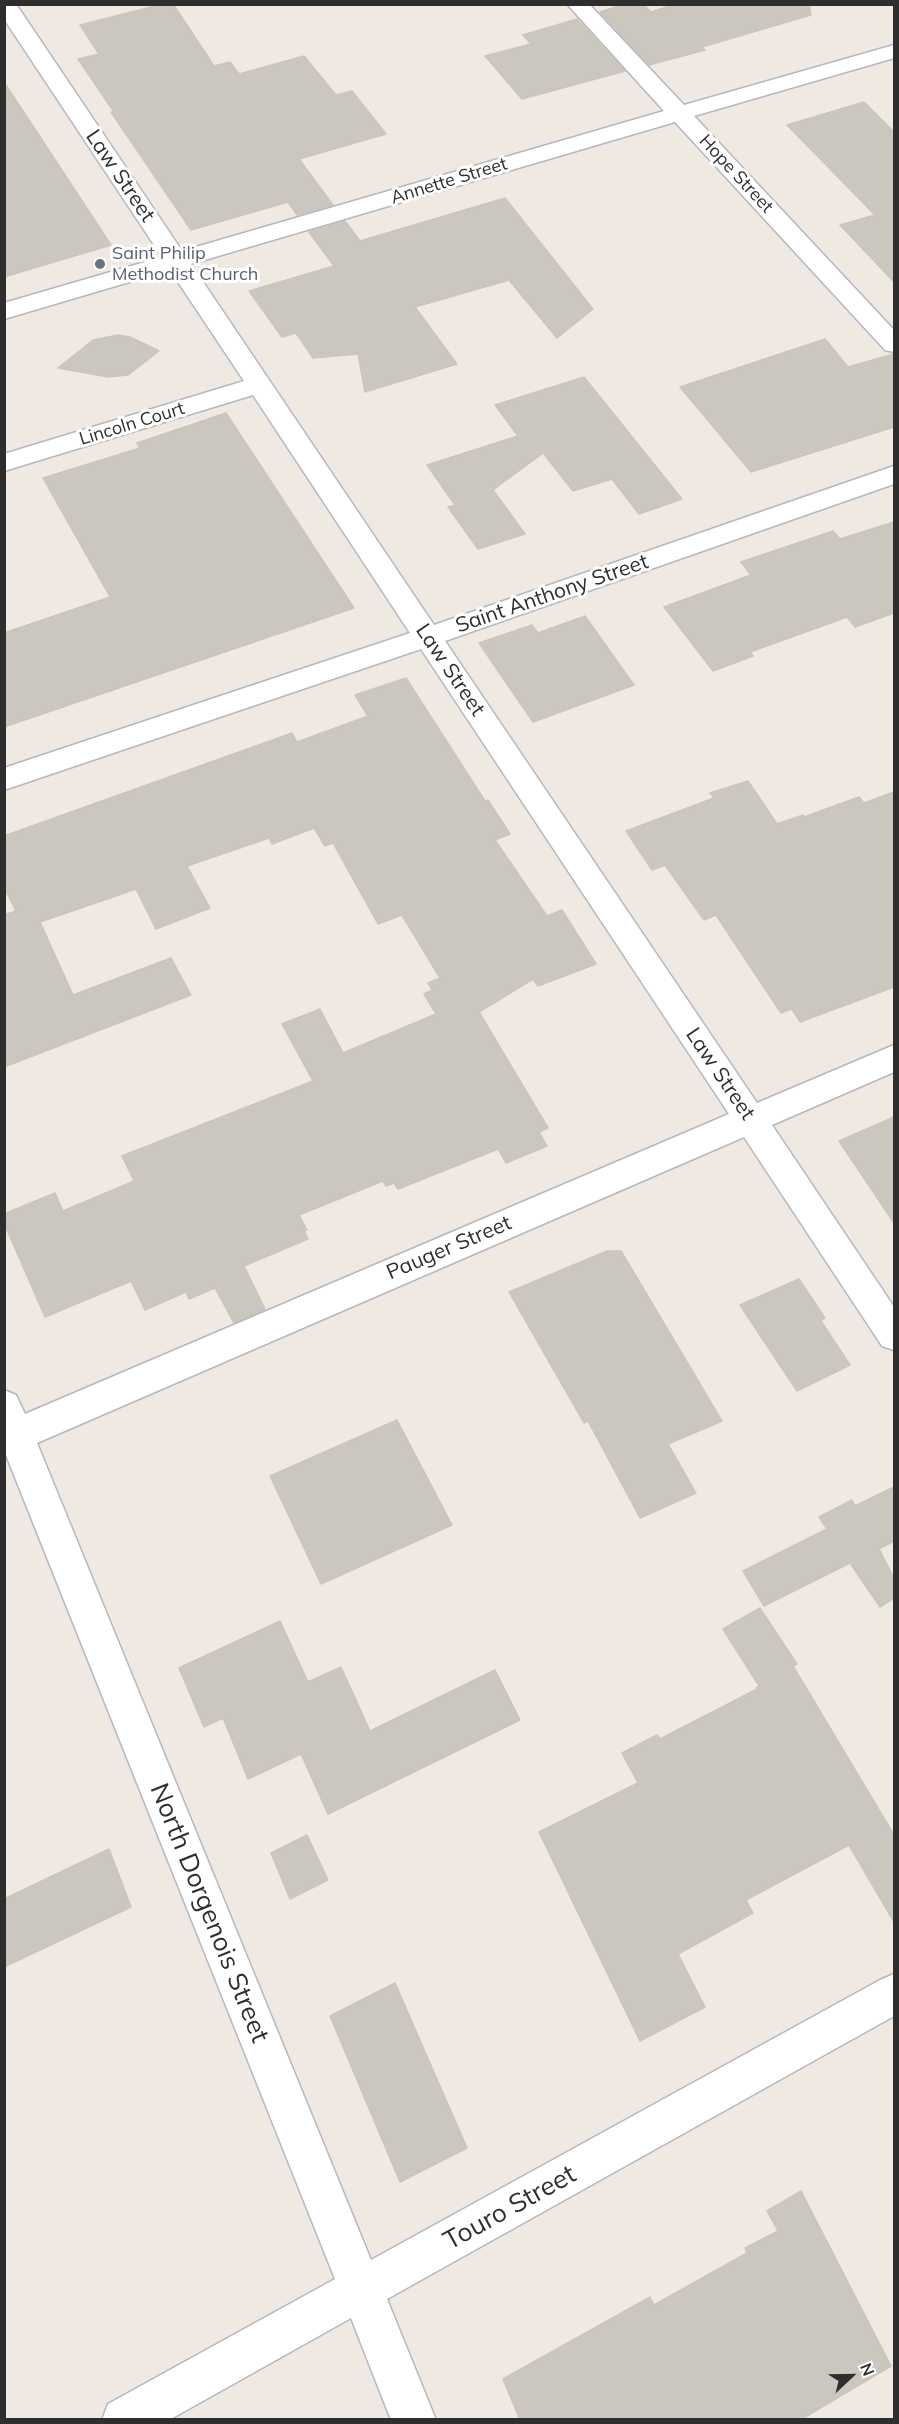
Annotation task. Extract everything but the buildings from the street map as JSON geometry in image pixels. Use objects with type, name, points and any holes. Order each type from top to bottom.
[{"type":"street","name":"Law Street","points":[[5,4],[894,1335]]},
{"type":"street","name":"Hope Street","points":[[577,4],[894,344]]},
{"type":"street","name":"Annette Street","points":[[4,311],[894,51]]},
{"type":"street","name":"Lincoln Court","points":[[4,463],[259,385]]},
{"type":"street","name":"Saint Anthony Street","points":[[4,779],[428,637],[894,475]]},
{"type":"street","name":"Pauger Street","points":[[8,1427],[894,1058]]},
{"type":"street","name":"North Dorgenois Street","points":[[8,1427],[414,2420]]},
{"type":"street","name":"Touro Street","points":[[124,2420],[894,1994]]},
{"type":"place","name":"Saint Philip Methodist Church","points":[[100,264]]}]
